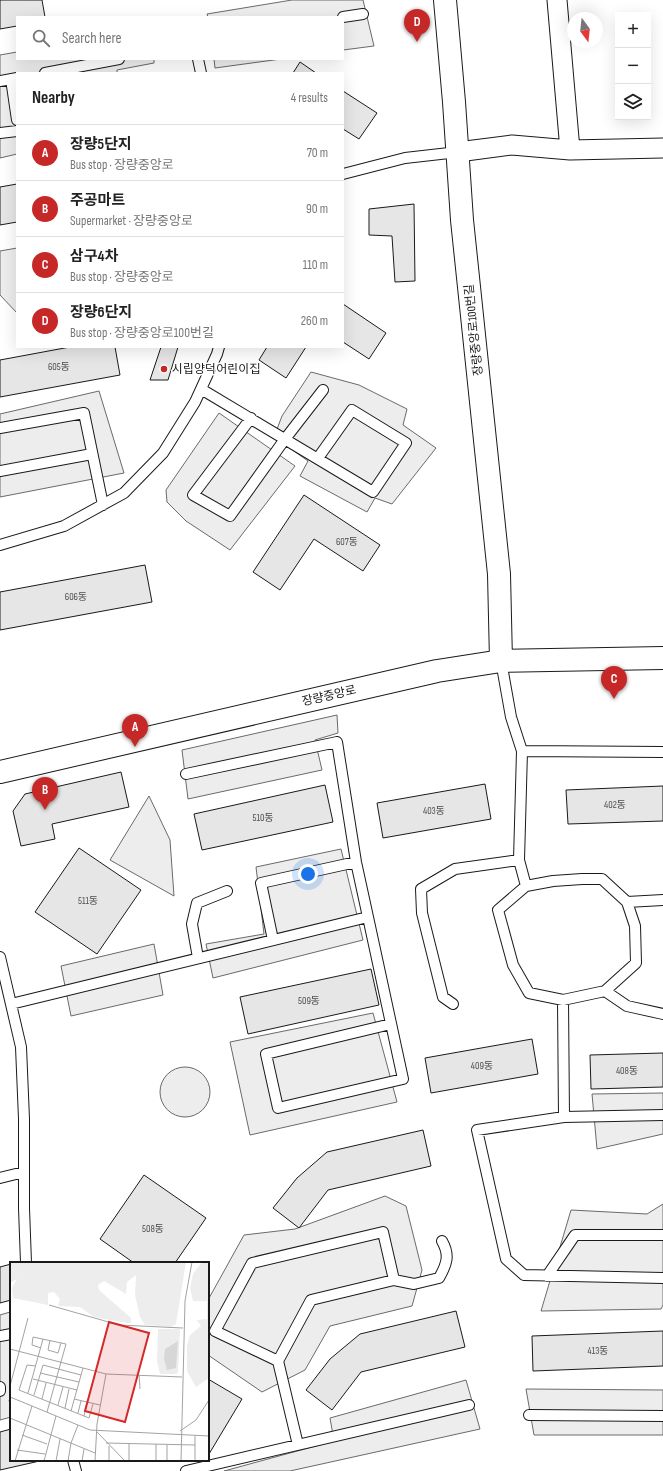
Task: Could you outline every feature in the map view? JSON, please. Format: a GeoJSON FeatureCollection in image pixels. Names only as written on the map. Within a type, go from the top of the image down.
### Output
{"type":"FeatureCollection","features":[{"type":"Feature","properties":{"kind":"street","name":"장량중앙로100번길"},"geometry":{"type":"LineString","coordinates":[[445,0],[458,152],[462,220],[499,574],[501,661]]}},
{"type":"Feature","properties":{"kind":"street"},"geometry":{"type":"LineString","coordinates":[[557,0],[570,150]]}},
{"type":"Feature","properties":{"kind":"street"},"geometry":{"type":"LineString","coordinates":[[458,152],[512,145],[570,150],[663,148]]}},
{"type":"Feature","properties":{"kind":"street","name":"장량중앙로"},"geometry":{"type":"LineString","coordinates":[[0,772],[437,671],[501,661],[663,658]]}},
{"type":"Feature","properties":{"kind":"lane"},"geometry":{"type":"LineString","coordinates":[[344,17],[362,14]]}},
{"type":"Feature","properties":{"kind":"lane"},"geometry":{"type":"LineString","coordinates":[[50,72],[114,60]]}},
{"type":"Feature","properties":{"kind":"lane"},"geometry":{"type":"LineString","coordinates":[[198,60],[201,72]]}},
{"type":"Feature","properties":{"kind":"lane"},"geometry":{"type":"LineString","coordinates":[[0,82],[14,79],[16,106]]}},
{"type":"Feature","properties":{"kind":"lane"},"geometry":{"type":"LineString","coordinates":[[0,133],[16,130]]}},
{"type":"Feature","properties":{"kind":"lane"},"geometry":{"type":"LineString","coordinates":[[344,174],[405,158],[458,152]]}},
{"type":"Feature","properties":{"kind":"lane"},"geometry":{"type":"LineString","coordinates":[[0,545],[64,526],[124,493],[163,453],[195,402],[219,348]]}},
{"type":"Feature","properties":{"kind":"lane"},"geometry":{"type":"LineString","coordinates":[[201,389],[373,492],[406,443],[352,410],[318,458]]}},
{"type":"Feature","properties":{"kind":"lane"},"geometry":{"type":"LineString","coordinates":[[251,418],[193,495],[230,516],[285,439],[323,390]]}},
{"type":"Feature","properties":{"kind":"lane"},"geometry":{"type":"LineString","coordinates":[[0,428],[84,413],[103,505]]}},
{"type":"Feature","properties":{"kind":"lane"},"geometry":{"type":"LineString","coordinates":[[0,471],[92,454]]}},
{"type":"Feature","properties":{"kind":"lane"},"geometry":{"type":"LineString","coordinates":[[501,661],[511,717],[522,751],[519,860],[526,886]]}},
{"type":"Feature","properties":{"kind":"lane"},"geometry":{"type":"LineString","coordinates":[[186,774],[337,742],[356,862],[403,1079],[278,1108],[266,1054],[391,1024]]}},
{"type":"Feature","properties":{"kind":"lane"},"geometry":{"type":"LineString","coordinates":[[522,751],[663,752]]}},
{"type":"Feature","properties":{"kind":"lane"},"geometry":{"type":"LineString","coordinates":[[453,1004],[443,997],[422,913],[422,889],[455,870],[519,860]]}},
{"type":"Feature","properties":{"kind":"lane"},"geometry":{"type":"LineString","coordinates":[[273,940],[261,884],[356,862]]}},
{"type":"Feature","properties":{"kind":"lane"},"geometry":{"type":"LineString","coordinates":[[582,878],[602,879],[628,902],[635,926],[636,963],[605,991],[563,1000],[529,993],[513,965],[498,910],[526,886],[582,878]]}},
{"type":"Feature","properties":{"kind":"lane"},"geometry":{"type":"LineString","coordinates":[[198,958],[192,924],[197,903],[227,891]]}},
{"type":"Feature","properties":{"kind":"lane"},"geometry":{"type":"LineString","coordinates":[[628,902],[663,900]]}},
{"type":"Feature","properties":{"kind":"lane"},"geometry":{"type":"LineString","coordinates":[[11,1004],[368,917]]}},
{"type":"Feature","properties":{"kind":"lane"},"geometry":{"type":"LineString","coordinates":[[0,958],[21,1047],[24,1119],[26,1262]]}},
{"type":"Feature","properties":{"kind":"lane"},"geometry":{"type":"LineString","coordinates":[[605,991],[627,1006],[663,1014]]}},
{"type":"Feature","properties":{"kind":"lane"},"geometry":{"type":"LineString","coordinates":[[563,1000],[564,1117]]}},
{"type":"Feature","properties":{"kind":"lane"},"geometry":{"type":"LineString","coordinates":[[663,1115],[564,1117],[477,1130],[506,1259],[524,1275],[663,1278]]}},
{"type":"Feature","properties":{"kind":"lane"},"geometry":{"type":"LineString","coordinates":[[0,1178],[24,1172]]}},
{"type":"Feature","properties":{"kind":"lane"},"geometry":{"type":"LineString","coordinates":[[278,1361],[211,1329],[252,1263],[383,1232],[394,1280]]}},
{"type":"Feature","properties":{"kind":"lane"},"geometry":{"type":"LineString","coordinates":[[547,1276],[575,1234],[663,1235]]}},
{"type":"Feature","properties":{"kind":"lane"},"geometry":{"type":"LineString","coordinates":[[298,1445],[278,1361],[311,1300],[394,1280],[414,1284],[439,1278],[446,1265],[446,1247],[442,1240]]}},
{"type":"Feature","properties":{"kind":"lane"},"geometry":{"type":"LineString","coordinates":[[0,1336],[10,1334]]}},
{"type":"Feature","properties":{"kind":"lane"},"geometry":{"type":"LineString","coordinates":[[186,1471],[469,1405]]}},
{"type":"Feature","properties":{"kind":"lane"},"geometry":{"type":"LineString","coordinates":[[529,1415],[663,1416]]}},
{"type":"Feature","properties":{"kind":"lane"},"geometry":{"type":"LineString","coordinates":[[73,1461],[76,1471]]}},
{"type":"Feature","properties":{"kind":"shaded area"},"geometry":{"type":"Polygon","coordinates":[[[292,0],[363,0],[374,46],[344,50],[344,16],[208,16],[207,14],[292,0]]]}},
{"type":"Feature","properties":{"kind":"shaded area"},"geometry":{"type":"Polygon","coordinates":[[[16,52],[16,60],[154,60],[154,63],[117,70],[117,72],[16,72],[16,154],[0,158],[0,55],[16,52]]]}},
{"type":"Feature","properties":{"kind":"shaded area"},"geometry":{"type":"Polygon","coordinates":[[[214,60],[274,60],[215,68],[214,60]]]}},
{"type":"Feature","properties":{"kind":"shaded area"},"geometry":{"type":"Polygon","coordinates":[[[16,248],[16,312],[0,295],[0,251],[16,248]]]}},
{"type":"Feature","properties":{"kind":"shaded area"},"geometry":{"type":"Polygon","coordinates":[[[311,372],[359,385],[407,409],[403,425],[436,448],[392,504],[375,498],[367,512],[300,476],[308,461],[274,437],[282,416],[311,372]]]}},
{"type":"Feature","properties":{"kind":"shaded area"},"geometry":{"type":"Polygon","coordinates":[[[99,391],[124,473],[0,497],[0,414],[99,391]]]}},
{"type":"Feature","properties":{"kind":"shaded area"},"geometry":{"type":"Polygon","coordinates":[[[219,413],[295,466],[230,550],[186,521],[167,502],[166,490],[219,413]]]}},
{"type":"Feature","properties":{"kind":"shaded area"},"geometry":{"type":"Polygon","coordinates":[[[337,715],[338,733],[315,740],[322,770],[188,799],[182,750],[337,715]]]}},
{"type":"Feature","properties":{"kind":"shaded area"},"geometry":{"type":"Polygon","coordinates":[[[149,796],[170,840],[174,896],[110,860],[149,796]]]}},
{"type":"Feature","properties":{"kind":"shaded area"},"geometry":{"type":"Polygon","coordinates":[[[341,849],[363,940],[213,978],[206,944],[264,934],[256,867],[341,849]]]}},
{"type":"Feature","properties":{"kind":"shaded area"},"geometry":{"type":"Polygon","coordinates":[[[154,944],[163,995],[71,1016],[61,966],[154,944]]]}},
{"type":"Feature","properties":{"kind":"shaded area"},"geometry":{"type":"Polygon","coordinates":[[[373,1013],[397,1102],[250,1135],[230,1042],[373,1013]]]}},
{"type":"Feature","properties":{"kind":"shaded area"},"geometry":{"type":"Polygon","coordinates":[[[180,1067],[190,1067],[203,1074],[210,1087],[210,1097],[203,1110],[190,1117],[180,1117],[171,1113],[164,1106],[160,1097],[160,1087],[164,1078],[171,1071],[180,1067]]]}},
{"type":"Feature","properties":{"kind":"shaded area"},"geometry":{"type":"Polygon","coordinates":[[[663,1093],[663,1134],[597,1149],[592,1094],[663,1093]]]}},
{"type":"Feature","properties":{"kind":"shaded area"},"geometry":{"type":"Polygon","coordinates":[[[385,1196],[406,1206],[422,1270],[412,1306],[330,1326],[305,1370],[262,1392],[209,1356],[209,1298],[244,1235],[295,1229],[385,1196]]]}},
{"type":"Feature","properties":{"kind":"shaded area"},"geometry":{"type":"Polygon","coordinates":[[[663,1204],[663,1305],[661,1309],[541,1311],[571,1210],[647,1214],[663,1204]]]}},
{"type":"Feature","properties":{"kind":"shaded area"},"geometry":{"type":"Polygon","coordinates":[[[10,1312],[10,1417],[0,1420],[0,1315],[10,1312]]]}},
{"type":"Feature","properties":{"kind":"shaded area"},"geometry":{"type":"Polygon","coordinates":[[[466,1380],[480,1429],[290,1471],[224,1471],[334,1441],[330,1418],[466,1380]]]}},
{"type":"Feature","properties":{"kind":"shaded area"},"geometry":{"type":"Polygon","coordinates":[[[526,1389],[663,1390],[663,1435],[534,1435],[526,1389]]]}},
{"type":"Feature","properties":{"kind":"building"},"geometry":{"type":"Polygon","coordinates":[[[0,0],[42,0],[45,16],[16,16],[16,26],[0,29],[0,0]]]}},
{"type":"Feature","properties":{"kind":"building"},"geometry":{"type":"Polygon","coordinates":[[[300,62],[315,72],[294,72],[300,62]]]}},
{"type":"Feature","properties":{"kind":"building"},"geometry":{"type":"Polygon","coordinates":[[[344,92],[377,113],[359,139],[344,130],[344,92]]]}},
{"type":"Feature","properties":{"kind":"building"},"geometry":{"type":"Polygon","coordinates":[[[16,184],[16,222],[0,225],[0,187],[16,184]]]}},
{"type":"Feature","properties":{"kind":"building"},"geometry":{"type":"Polygon","coordinates":[[[414,204],[415,281],[395,282],[392,236],[369,235],[369,209],[414,204]]]}},
{"type":"Feature","properties":{"kind":"building"},"geometry":{"type":"Polygon","coordinates":[[[344,305],[386,333],[369,359],[344,343],[344,305]]]}},
{"type":"Feature","properties":{"kind":"building"},"geometry":{"type":"Polygon","coordinates":[[[65,348],[115,348],[120,375],[0,397],[0,360],[65,348]]]}},
{"type":"Feature","properties":{"kind":"building","name":"시립양덕어린이집"},"geometry":{"type":"Polygon","coordinates":[[[161,348],[178,348],[168,380],[150,380],[161,348]]]}},
{"type":"Feature","properties":{"kind":"building"},"geometry":{"type":"Polygon","coordinates":[[[266,348],[305,348],[286,378],[259,360],[266,348]]]}},
{"type":"Feature","properties":{"kind":"building"},"geometry":{"type":"Polygon","coordinates":[[[304,495],[380,545],[363,571],[314,539],[280,590],[253,572],[304,495]]]}},
{"type":"Feature","properties":{"kind":"building"},"geometry":{"type":"Polygon","coordinates":[[[145,565],[152,602],[0,630],[0,592],[145,565]]]}},
{"type":"Feature","properties":{"kind":"building"},"geometry":{"type":"Polygon","coordinates":[[[121,772],[129,807],[52,824],[55,839],[21,846],[13,811],[25,794],[121,772]]]}},
{"type":"Feature","properties":{"kind":"building"},"geometry":{"type":"Polygon","coordinates":[[[485,784],[491,819],[383,838],[377,803],[485,784]]]}},
{"type":"Feature","properties":{"kind":"building"},"geometry":{"type":"Polygon","coordinates":[[[325,785],[333,822],[202,850],[194,814],[325,785]]]}},
{"type":"Feature","properties":{"kind":"building"},"geometry":{"type":"Polygon","coordinates":[[[663,786],[663,821],[568,824],[566,790],[663,786]]]}},
{"type":"Feature","properties":{"kind":"building"},"geometry":{"type":"Polygon","coordinates":[[[79,848],[141,890],[97,954],[35,912],[79,848]]]}},
{"type":"Feature","properties":{"kind":"building"},"geometry":{"type":"Polygon","coordinates":[[[371,969],[379,1005],[248,1034],[240,997],[371,969]]]}},
{"type":"Feature","properties":{"kind":"building"},"geometry":{"type":"Polygon","coordinates":[[[532,1039],[538,1074],[431,1093],[425,1058],[532,1039]]]}},
{"type":"Feature","properties":{"kind":"building"},"geometry":{"type":"Polygon","coordinates":[[[663,1053],[663,1087],[591,1089],[590,1055],[663,1053]]]}},
{"type":"Feature","properties":{"kind":"building"},"geometry":{"type":"Polygon","coordinates":[[[423,1130],[431,1166],[328,1190],[299,1228],[273,1208],[297,1178],[327,1152],[423,1130]]]}},
{"type":"Feature","properties":{"kind":"building"},"geometry":{"type":"Polygon","coordinates":[[[144,1175],[206,1218],[176,1262],[133,1262],[100,1239],[144,1175]]]}},
{"type":"Feature","properties":{"kind":"building"},"geometry":{"type":"Polygon","coordinates":[[[10,1264],[10,1300],[0,1303],[0,1267],[10,1264]]]}},
{"type":"Feature","properties":{"kind":"building"},"geometry":{"type":"Polygon","coordinates":[[[456,1311],[465,1347],[361,1372],[332,1410],[306,1390],[330,1359],[360,1334],[456,1311]]]}},
{"type":"Feature","properties":{"kind":"building"},"geometry":{"type":"Polygon","coordinates":[[[663,1331],[663,1366],[533,1371],[532,1336],[663,1331]]]}},
{"type":"Feature","properties":{"kind":"building"},"geometry":{"type":"Polygon","coordinates":[[[209,1380],[242,1399],[209,1454],[209,1380]]]}},
{"type":"Feature","properties":{"kind":"building"},"geometry":{"type":"Polygon","coordinates":[[[10,1429],[10,1461],[40,1461],[0,1470],[0,1432],[10,1429]]]}},
{"type":"Feature","properties":{"kind":"place","name":"장량6단지"},"geometry":{"type":"Point","coordinates":[417,42]}},
{"type":"Feature","properties":{"kind":"place","name":"시립양덕어린이집"},"geometry":{"type":"Point","coordinates":[164,369]}},
{"type":"Feature","properties":{"kind":"place","name":"삼구4차"},"geometry":{"type":"Point","coordinates":[614,699]}},
{"type":"Feature","properties":{"kind":"place","name":"장량5단지"},"geometry":{"type":"Point","coordinates":[135,747]}},
{"type":"Feature","properties":{"kind":"place","name":"주공마트"},"geometry":{"type":"Point","coordinates":[45,810]}}]}
